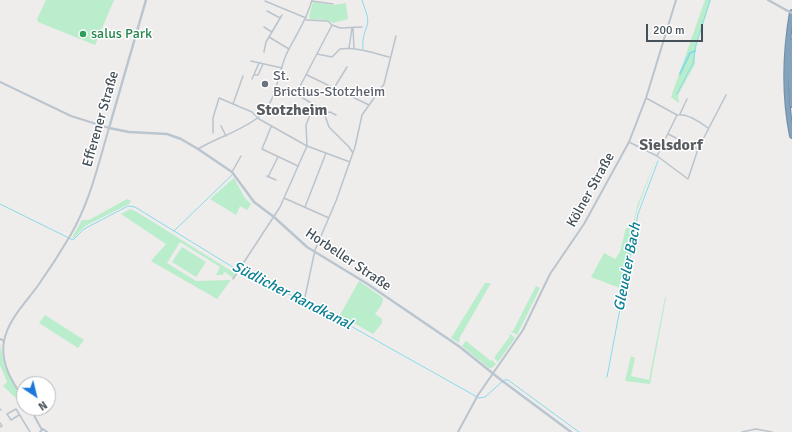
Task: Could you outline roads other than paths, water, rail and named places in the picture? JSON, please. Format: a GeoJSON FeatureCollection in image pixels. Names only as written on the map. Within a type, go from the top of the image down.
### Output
{"type":"FeatureCollection","features":[{"type":"Feature","properties":{"kind":"highway"},"geometry":{"type":"LineString","coordinates":[[792,13],[788,45],[787,85],[792,136]]}},
{"type":"Feature","properties":{"kind":"highway"},"geometry":{"type":"LineString","coordinates":[[792,41],[790,68],[792,105]]}},
{"type":"Feature","properties":{"kind":"main road","name":"Efferener Straße"},"geometry":{"type":"LineString","coordinates":[[109,128],[146,0]]}},
{"type":"Feature","properties":{"kind":"main road"},"geometry":{"type":"LineString","coordinates":[[768,0],[792,13]]}},
{"type":"Feature","properties":{"kind":"main road","name":"Horbeller Straße"},"geometry":{"type":"LineString","coordinates":[[109,128],[129,132],[172,135],[198,149],[232,172],[251,200],[274,217],[314,252],[366,283],[460,347],[492,374],[571,432]]}},
{"type":"Feature","properties":{"kind":"street"},"geometry":{"type":"LineString","coordinates":[[198,149],[226,136],[258,118],[267,106],[289,49],[306,19],[312,0],[333,4]]}},
{"type":"Feature","properties":{"kind":"street","name":"Kölner Straße"},"geometry":{"type":"LineString","coordinates":[[458,432],[476,398],[523,330],[550,274],[584,224],[629,142],[646,98],[676,0]]}},
{"type":"Feature","properties":{"kind":"street"},"geometry":{"type":"LineString","coordinates":[[265,1],[306,19],[328,21],[332,25],[340,28],[362,28]]}},
{"type":"Feature","properties":{"kind":"street"},"geometry":{"type":"LineString","coordinates":[[267,11],[280,18]]}},
{"type":"Feature","properties":{"kind":"street"},"geometry":{"type":"LineString","coordinates":[[264,52],[269,38],[282,15]]}},
{"type":"Feature","properties":{"kind":"street"},"geometry":{"type":"LineString","coordinates":[[296,94],[332,25]]}},
{"type":"Feature","properties":{"kind":"street"},"geometry":{"type":"LineString","coordinates":[[264,27],[272,32]]}},
{"type":"Feature","properties":{"kind":"street"},"geometry":{"type":"LineString","coordinates":[[349,49],[353,28]]}},
{"type":"Feature","properties":{"kind":"street"},"geometry":{"type":"LineString","coordinates":[[353,28],[354,50]]}},
{"type":"Feature","properties":{"kind":"street"},"geometry":{"type":"LineString","coordinates":[[305,297],[314,252],[329,218],[356,147],[361,118],[382,89],[396,36]]}},
{"type":"Feature","properties":{"kind":"street"},"geometry":{"type":"LineString","coordinates":[[269,38],[289,49]]}},
{"type":"Feature","properties":{"kind":"street"},"geometry":{"type":"LineString","coordinates":[[317,54],[332,57],[340,49],[349,49],[364,50],[390,58]]}},
{"type":"Feature","properties":{"kind":"street"},"geometry":{"type":"LineString","coordinates":[[251,61],[282,68]]}},
{"type":"Feature","properties":{"kind":"street"},"geometry":{"type":"LineString","coordinates":[[252,79],[259,63]]}},
{"type":"Feature","properties":{"kind":"street"},"geometry":{"type":"LineString","coordinates":[[254,74],[258,75],[263,64]]}},
{"type":"Feature","properties":{"kind":"street"},"geometry":{"type":"LineString","coordinates":[[334,88],[347,67]]}},
{"type":"Feature","properties":{"kind":"street"},"geometry":{"type":"LineString","coordinates":[[307,75],[369,105]]}},
{"type":"Feature","properties":{"kind":"street"},"geometry":{"type":"LineString","coordinates":[[232,104],[243,76]]}},
{"type":"Feature","properties":{"kind":"street","name":"Horbeller Straße"},"geometry":{"type":"LineString","coordinates":[[0,82],[71,116],[109,128]]}},
{"type":"Feature","properties":{"kind":"street"},"geometry":{"type":"LineString","coordinates":[[273,92],[296,94],[325,113],[329,127],[350,147],[353,154]]}},
{"type":"Feature","properties":{"kind":"street"},"geometry":{"type":"LineString","coordinates":[[629,142],[657,156],[688,179],[698,149],[726,95]]}},
{"type":"Feature","properties":{"kind":"street"},"geometry":{"type":"LineString","coordinates":[[213,133],[213,118],[219,98],[252,112],[258,118],[306,146],[350,162]]}},
{"type":"Feature","properties":{"kind":"street"},"geometry":{"type":"LineString","coordinates":[[646,98],[677,115]]}},
{"type":"Feature","properties":{"kind":"street"},"geometry":{"type":"LineString","coordinates":[[680,114],[687,99]]}},
{"type":"Feature","properties":{"kind":"street"},"geometry":{"type":"LineString","coordinates":[[233,280],[274,217],[284,198],[306,146],[306,125],[314,105]]}},
{"type":"Feature","properties":{"kind":"street"},"geometry":{"type":"LineString","coordinates":[[325,113],[330,112],[336,115]]}},
{"type":"Feature","properties":{"kind":"street"},"geometry":{"type":"LineString","coordinates":[[657,156],[677,115],[680,114],[696,120],[708,128]]}},
{"type":"Feature","properties":{"kind":"street"},"geometry":{"type":"LineString","coordinates":[[222,126],[226,136]]}},
{"type":"Feature","properties":{"kind":"street"},"geometry":{"type":"LineString","coordinates":[[271,126],[261,147],[263,150],[298,166]]}},
{"type":"Feature","properties":{"kind":"street","name":"Efferener Straße"},"geometry":{"type":"LineString","coordinates":[[4,341],[11,322],[70,237],[87,202],[109,128]]}},
{"type":"Feature","properties":{"kind":"street"},"geometry":{"type":"LineString","coordinates":[[668,134],[698,149]]}},
{"type":"Feature","properties":{"kind":"street"},"geometry":{"type":"LineString","coordinates":[[350,147],[356,147]]}},
{"type":"Feature","properties":{"kind":"street"},"geometry":{"type":"LineString","coordinates":[[305,207],[326,153]]}},
{"type":"Feature","properties":{"kind":"street"},"geometry":{"type":"LineString","coordinates":[[232,172],[241,156]]}},
{"type":"Feature","properties":{"kind":"street"},"geometry":{"type":"LineString","coordinates":[[276,180],[268,177],[278,157]]}},
{"type":"Feature","properties":{"kind":"street"},"geometry":{"type":"LineString","coordinates":[[284,198],[329,218]]}},
{"type":"Feature","properties":{"kind":"street"},"geometry":{"type":"LineString","coordinates":[[0,339],[4,341],[4,355],[7,370],[16,385]]}},
{"type":"Feature","properties":{"kind":"street"},"geometry":{"type":"LineString","coordinates":[[16,409],[19,415],[11,420],[7,414],[16,409]]}},
{"type":"Feature","properties":{"kind":"street"},"geometry":{"type":"LineString","coordinates":[[20,416],[30,432]]}},
{"type":"Feature","properties":{"kind":"street"},"geometry":{"type":"LineString","coordinates":[[34,416],[41,431],[47,432]]}},
{"type":"Feature","properties":{"kind":"street"},"geometry":{"type":"LineString","coordinates":[[0,423],[2,426],[0,427]]}},
{"type":"Feature","properties":{"kind":"street"},"geometry":{"type":"LineString","coordinates":[[742,432],[756,429],[772,432]]}},
{"type":"Feature","properties":{"kind":"waterway"},"geometry":{"type":"LineString","coordinates":[[362,0],[368,20],[364,34],[363,49]]}},
{"type":"Feature","properties":{"kind":"waterway","name":"Gleueler Bach"},"geometry":{"type":"LineString","coordinates":[[677,94],[693,63],[696,45],[710,0]]}},
{"type":"Feature","properties":{"kind":"waterway"},"geometry":{"type":"LineString","coordinates":[[680,74],[690,53],[695,51]]}},
{"type":"Feature","properties":{"kind":"waterway","name":"Gleueler Bach"},"geometry":{"type":"LineString","coordinates":[[607,377],[638,214],[658,161]]}},
{"type":"Feature","properties":{"kind":"waterway"},"geometry":{"type":"LineString","coordinates":[[174,231],[232,175]]}},
{"type":"Feature","properties":{"kind":"waterway","name":"Südlicher Randkanal"},"geometry":{"type":"LineString","coordinates":[[0,204],[73,240],[84,229],[128,206],[135,207],[244,274],[315,306],[479,398],[485,397],[504,380],[508,380],[579,432]]}},
{"type":"Feature","properties":{"kind":"place","name":"salus Park"},"geometry":{"type":"Point","coordinates":[83,34]}},
{"type":"Feature","properties":{"kind":"place","name":"St. Brictius-Stotzheim"},"geometry":{"type":"Point","coordinates":[265,84]}},
{"type":"Feature","properties":{"kind":"district","name":"Stotzheim"},"geometry":{"type":"Point","coordinates":[292,111]}},
{"type":"Feature","properties":{"kind":"district","name":"Sielsdorf"},"geometry":{"type":"Point","coordinates":[671,146]}}]}
